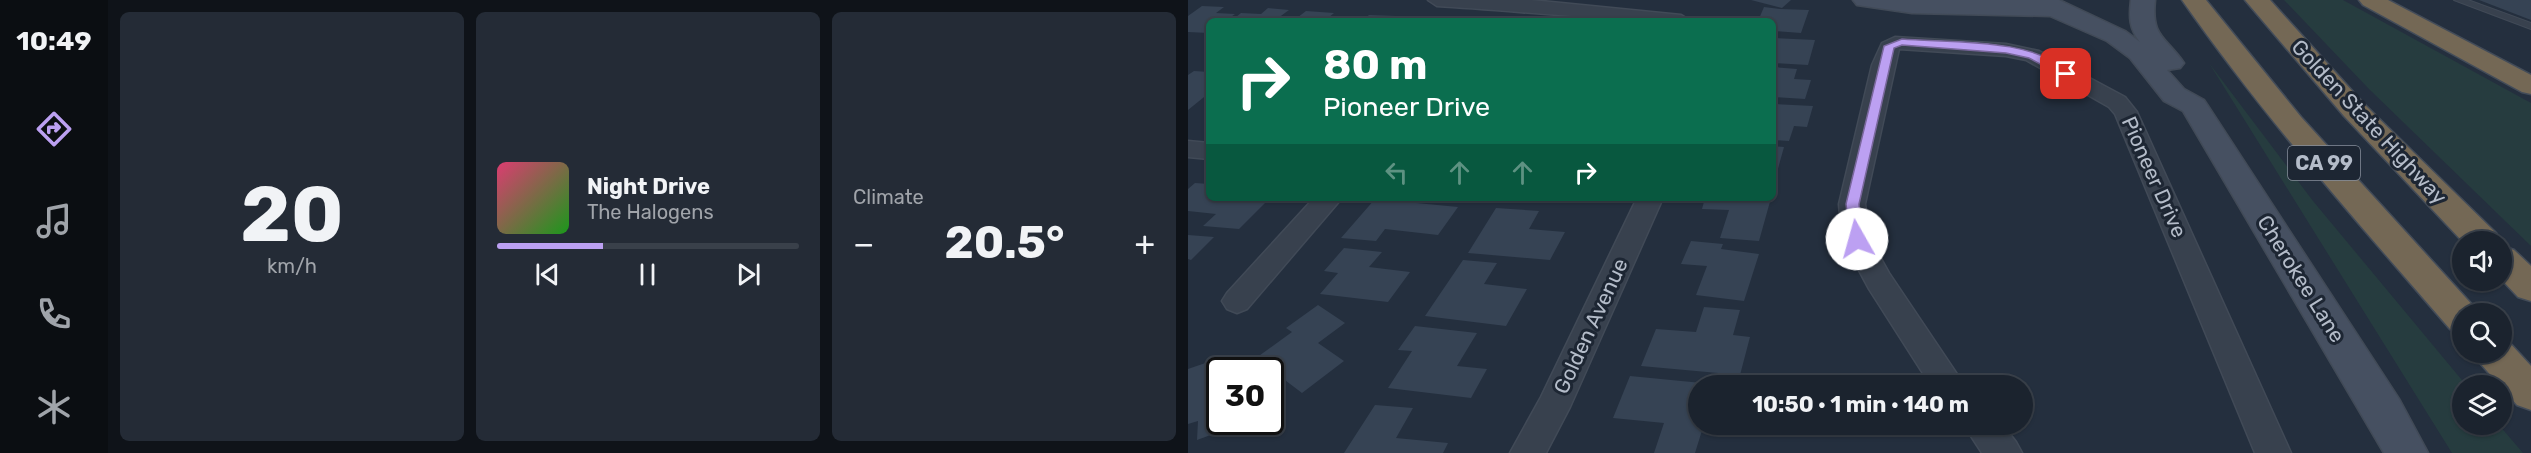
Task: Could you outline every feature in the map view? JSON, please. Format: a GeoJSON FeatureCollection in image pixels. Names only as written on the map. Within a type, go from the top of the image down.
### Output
{"type":"FeatureCollection","features":[{"type":"Feature","properties":{"kind":"highway","name":"CA 99"},"geometry":{"type":"LineString","coordinates":[[2194,0],[2281,112],[2348,192],[2452,307]]}},
{"type":"Feature","properties":{"kind":"highway","name":"Golden State Highway"},"geometry":{"type":"LineString","coordinates":[[2257,0],[2354,110],[2473,231]]}},
{"type":"Feature","properties":{"kind":"highway"},"geometry":{"type":"LineString","coordinates":[[2371,0],[2531,86]]}},
{"type":"Feature","properties":{"kind":"highway"},"geometry":{"type":"LineString","coordinates":[[2427,29],[2531,68]]}},
{"type":"Feature","properties":{"kind":"highway"},"geometry":{"type":"LineString","coordinates":[[2488,61],[2531,80]]}},
{"type":"Feature","properties":{"kind":"highway"},"geometry":{"type":"LineString","coordinates":[[2512,269],[2531,287]]}},
{"type":"Feature","properties":{"kind":"highway"},"geometry":{"type":"LineString","coordinates":[[2504,363],[2531,393]]}},
{"type":"Feature","properties":{"kind":"main road","name":"Cherokee Lane"},"geometry":{"type":"LineString","coordinates":[[1865,0],[1923,7],[2050,5],[2116,36],[2139,53],[2174,95],[2193,106],[2384,412],[2407,453]]}},
{"type":"Feature","properties":{"kind":"main road","name":"Cherokee Lane"},"geometry":{"type":"LineString","coordinates":[[2143,0],[2141,18],[2144,31],[2196,94],[2193,106]]}},
{"type":"Feature","properties":{"kind":"street"},"geometry":{"type":"LineString","coordinates":[[1437,0],[1556,4],[1659,18]]}},
{"type":"Feature","properties":{"kind":"street","name":"Pioneer Drive"},"geometry":{"type":"LineString","coordinates":[[1943,375],[1879,281],[1857,239],[1852,204],[1883,65],[1889,46],[1895,43],[2006,50],[2032,55],[2117,102],[2126,112],[2273,453]]}},
{"type":"Feature","properties":{"kind":"street"},"geometry":{"type":"LineString","coordinates":[[1188,149],[1206,151]]}},
{"type":"Feature","properties":{"kind":"street"},"geometry":{"type":"LineString","coordinates":[[1237,301],[1326,201]]}},
{"type":"Feature","properties":{"kind":"street","name":"Golden Avenue"},"geometry":{"type":"LineString","coordinates":[[1528,453],[1553,407],[1649,201]]}},
{"type":"Feature","properties":{"kind":"street"},"geometry":{"type":"LineString","coordinates":[[1989,435],[2004,453]]}},
{"type":"Feature","properties":{"kind":"lane"},"geometry":{"type":"LineString","coordinates":[[2459,0],[2531,26]]}},
{"type":"Feature","properties":{"kind":"green space"},"geometry":{"type":"Polygon","coordinates":[[[2284,0],[2343,0],[2531,103],[2531,246],[2369,89],[2284,0]]]}},
{"type":"Feature","properties":{"kind":"green space"},"geometry":{"type":"Polygon","coordinates":[[[2209,63],[2313,201],[2458,375],[2452,375],[2452,435],[2508,435],[2523,453],[2452,453],[2209,63]]]}},
{"type":"Feature","properties":{"kind":"building"},"geometry":{"type":"Polygon","coordinates":[[[1751,0],[1791,0],[1782,8],[1751,0]]]}},
{"type":"Feature","properties":{"kind":"building"},"geometry":{"type":"Polygon","coordinates":[[[2479,0],[2531,0],[2531,20],[2479,0]]]}},
{"type":"Feature","properties":{"kind":"building"},"geometry":{"type":"Polygon","coordinates":[[[1202,6],[1224,7],[1216,13],[1235,14],[1229,18],[1206,18],[1206,33],[1188,32],[1188,16],[1202,6]]]}},
{"type":"Feature","properties":{"kind":"building"},"geometry":{"type":"Polygon","coordinates":[[[1764,7],[1809,10],[1801,33],[1776,31],[1776,18],[1759,18],[1764,7]]]}},
{"type":"Feature","properties":{"kind":"building"},"geometry":{"type":"Polygon","coordinates":[[[1268,8],[1289,10],[1278,18],[1235,18],[1241,13],[1261,14],[1268,8]]]}},
{"type":"Feature","properties":{"kind":"building"},"geometry":{"type":"Polygon","coordinates":[[[1306,11],[1334,13],[1328,18],[1297,18],[1306,11]]]}},
{"type":"Feature","properties":{"kind":"building"},"geometry":{"type":"Polygon","coordinates":[[[1369,15],[1397,16],[1395,18],[1366,18],[1369,15]]]}},
{"type":"Feature","properties":{"kind":"building"},"geometry":{"type":"Polygon","coordinates":[[[1776,38],[1815,40],[1808,65],[1776,63],[1776,38]]]}},
{"type":"Feature","properties":{"kind":"building"},"geometry":{"type":"Polygon","coordinates":[[[1776,67],[1797,69],[1794,79],[1811,80],[1805,99],[1776,97],[1776,67]]]}},
{"type":"Feature","properties":{"kind":"building"},"geometry":{"type":"Polygon","coordinates":[[[1194,71],[1206,72],[1206,95],[1188,110],[1188,75],[1194,71]]]}},
{"type":"Feature","properties":{"kind":"building"},"geometry":{"type":"Polygon","coordinates":[[[1776,104],[1813,106],[1807,127],[1794,126],[1789,141],[1776,140],[1776,104]]]}},
{"type":"Feature","properties":{"kind":"building"},"geometry":{"type":"Polygon","coordinates":[[[1776,146],[1784,147],[1776,176],[1776,146]]]}},
{"type":"Feature","properties":{"kind":"building"},"geometry":{"type":"Polygon","coordinates":[[[1195,183],[1206,184],[1206,201],[1267,201],[1239,229],[1203,226],[1216,214],[1188,211],[1188,189],[1195,183]]]}},
{"type":"Feature","properties":{"kind":"building"},"geometry":{"type":"Polygon","coordinates":[[[1373,201],[1458,207],[1438,235],[1385,229],[1376,241],[1341,238],[1373,201]]]}},
{"type":"Feature","properties":{"kind":"building"},"geometry":{"type":"Polygon","coordinates":[[[1704,201],[1770,201],[1759,241],[1720,238],[1729,210],[1702,209],[1704,201]]]}},
{"type":"Feature","properties":{"kind":"building"},"geometry":{"type":"Polygon","coordinates":[[[1496,208],[1539,211],[1529,229],[1565,232],[1550,260],[1468,253],[1496,208]]]}},
{"type":"Feature","properties":{"kind":"building"},"geometry":{"type":"Polygon","coordinates":[[[1188,235],[1214,237],[1191,260],[1188,259],[1188,235]]]}},
{"type":"Feature","properties":{"kind":"building"},"geometry":{"type":"Polygon","coordinates":[[[1691,241],[1723,244],[1721,249],[1759,254],[1744,301],[1696,295],[1707,266],[1681,264],[1691,241]]]}},
{"type":"Feature","properties":{"kind":"building"},"geometry":{"type":"Polygon","coordinates":[[[1344,248],[1382,252],[1369,267],[1410,272],[1388,302],[1320,294],[1338,273],[1324,271],[1344,248]]]}},
{"type":"Feature","properties":{"kind":"building"},"geometry":{"type":"Polygon","coordinates":[[[1463,260],[1497,263],[1484,284],[1527,289],[1506,326],[1425,316],[1463,260]]]}},
{"type":"Feature","properties":{"kind":"building"},"geometry":{"type":"Polygon","coordinates":[[[1318,305],[1345,323],[1318,343],[1344,361],[1302,393],[1284,379],[1284,357],[1257,357],[1292,332],[1286,328],[1318,305]]]}},
{"type":"Feature","properties":{"kind":"building"},"geometry":{"type":"Polygon","coordinates":[[[1704,307],[1740,310],[1733,335],[1750,337],[1740,375],[1641,366],[1656,329],[1696,332],[1704,307]]]}},
{"type":"Feature","properties":{"kind":"building"},"geometry":{"type":"Polygon","coordinates":[[[1415,326],[1477,333],[1457,366],[1487,369],[1471,398],[1388,388],[1412,351],[1398,350],[1415,326]]]}},
{"type":"Feature","properties":{"kind":"building"},"geometry":{"type":"Polygon","coordinates":[[[1206,363],[1206,435],[1211,435],[1197,440],[1198,421],[1188,424],[1188,369],[1206,363]]]}},
{"type":"Feature","properties":{"kind":"building"},"geometry":{"type":"Polygon","coordinates":[[[1630,376],[1688,382],[1688,435],[1701,435],[1695,453],[1654,453],[1664,423],[1613,418],[1630,376]]]}},
{"type":"Feature","properties":{"kind":"building"},"geometry":{"type":"Polygon","coordinates":[[[1375,405],[1413,408],[1396,438],[1448,443],[1443,453],[1344,453],[1375,405]]]}},
{"type":"Feature","properties":{"kind":"route"},"geometry":{"type":"LineString","coordinates":[[1857,239],[1852,204],[1889,46],[1902,42],[2006,50],[2032,55],[2066,74]]}}]}
